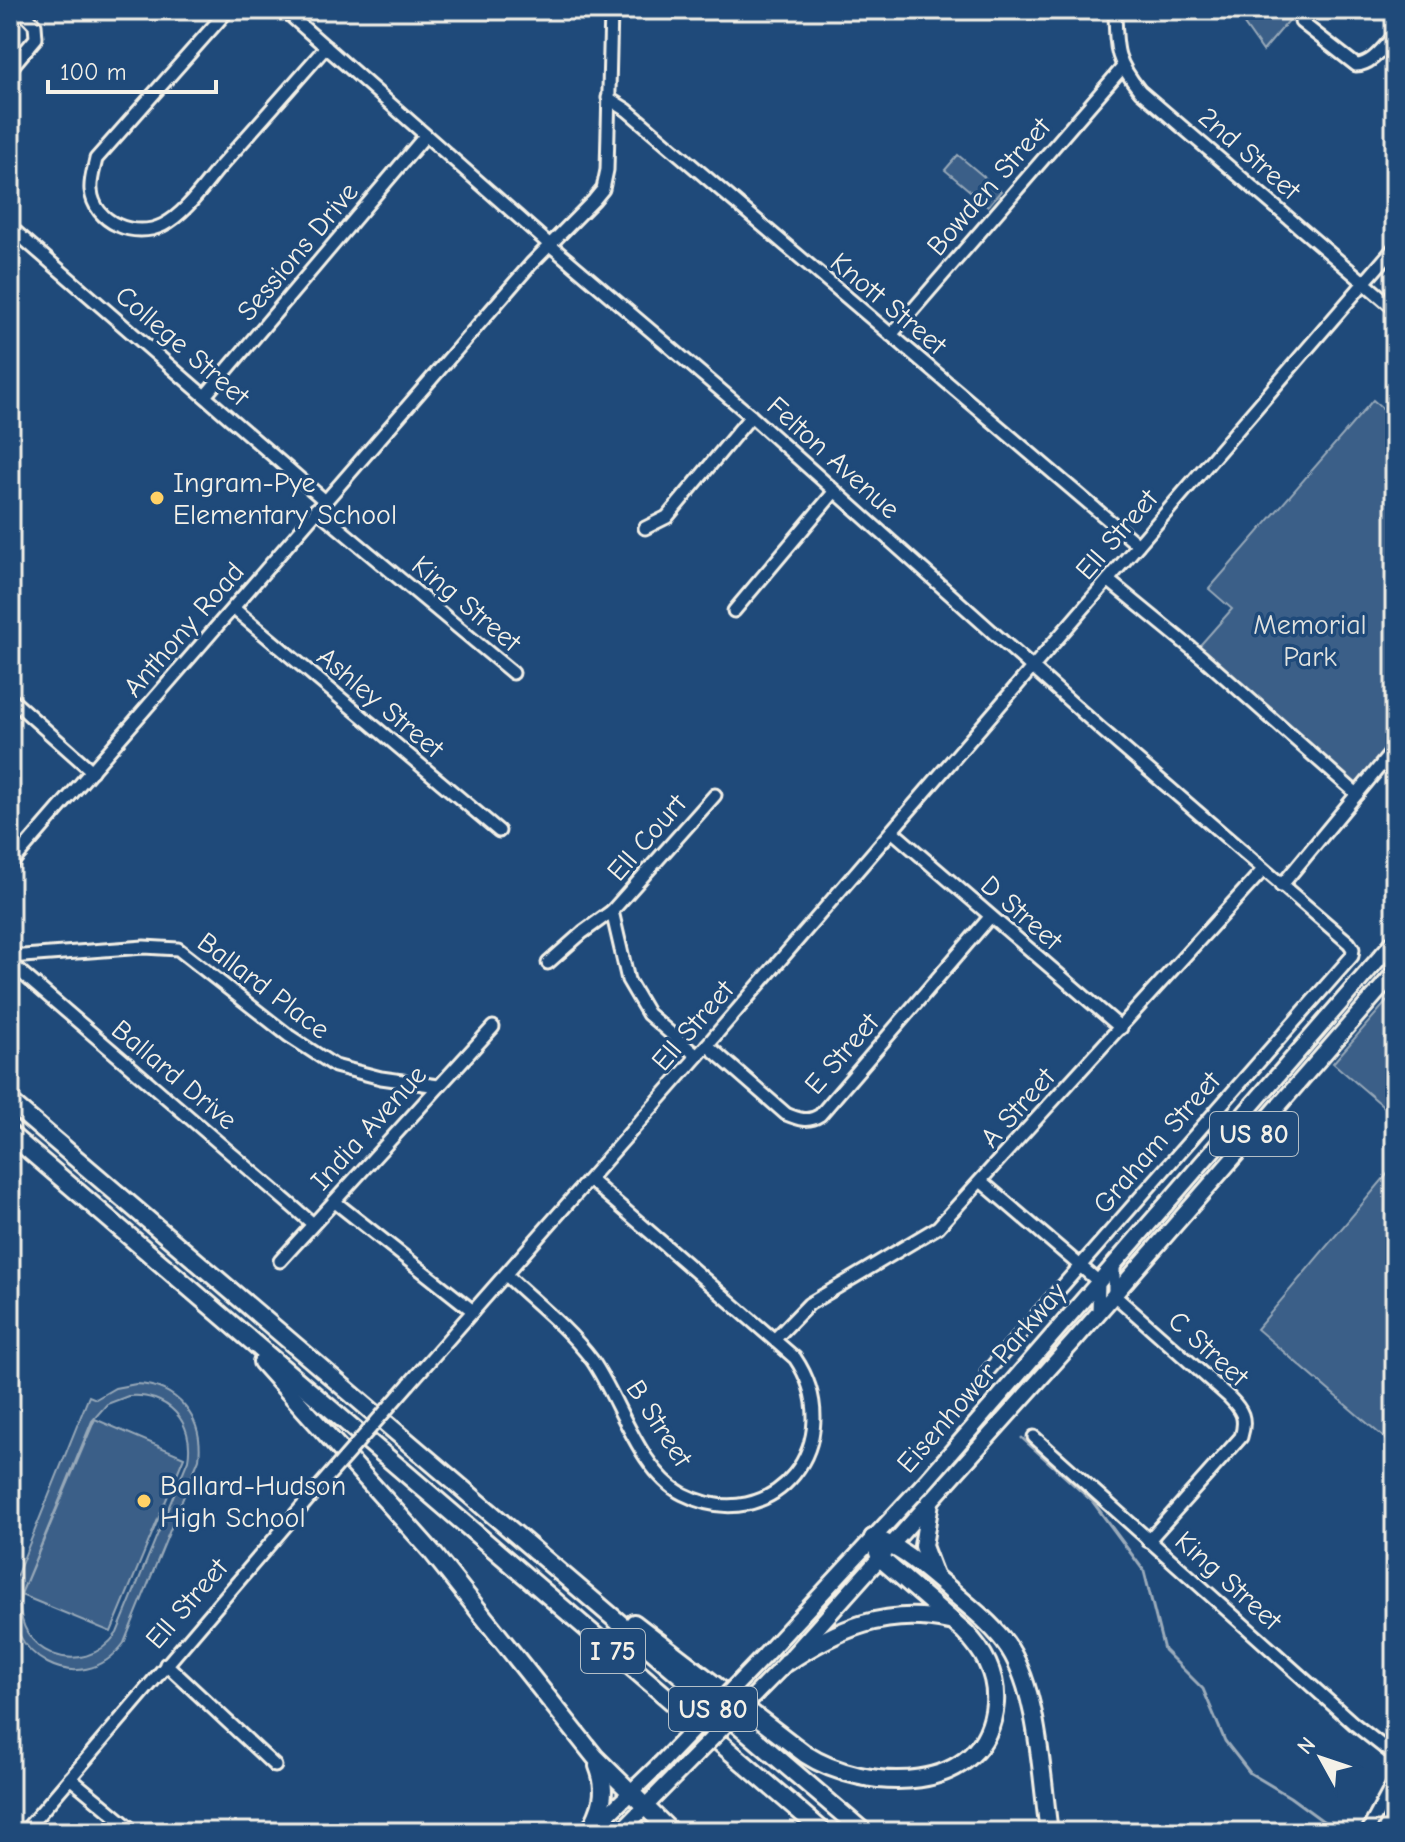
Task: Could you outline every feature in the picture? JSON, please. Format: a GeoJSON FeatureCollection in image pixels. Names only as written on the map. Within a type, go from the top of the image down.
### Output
{"type":"FeatureCollection","features":[{"type":"Feature","properties":{"kind":"highway","name":"I 75"},"geometry":{"type":"LineString","coordinates":[[10,1102],[864,1832]]}},
{"type":"Feature","properties":{"kind":"highway","name":"I 75"},"geometry":{"type":"LineString","coordinates":[[10,1134],[824,1832]]}},
{"type":"Feature","properties":{"kind":"highway"},"geometry":{"type":"LineString","coordinates":[[222,1316],[432,1552],[595,1757],[671,1832]]}},
{"type":"Feature","properties":{"kind":"highway"},"geometry":{"type":"LineString","coordinates":[[930,1502],[923,1546],[925,1558],[937,1579]]}},
{"type":"Feature","properties":{"kind":"highway"},"geometry":{"type":"LineString","coordinates":[[571,1580],[666,1645],[805,1754],[845,1774],[875,1780],[903,1781],[945,1772],[971,1755],[990,1728],[995,1698],[990,1667],[975,1643],[880,1558],[873,1538]]}},
{"type":"Feature","properties":{"kind":"highway"},"geometry":{"type":"LineString","coordinates":[[873,1538],[892,1544],[937,1579],[995,1631],[1007,1646],[1023,1675],[1031,1705],[1049,1832]]}},
{"type":"Feature","properties":{"kind":"highway"},"geometry":{"type":"LineString","coordinates":[[786,1663],[830,1636],[875,1619],[911,1615],[953,1622]]}},
{"type":"Feature","properties":{"kind":"highway"},"geometry":{"type":"LineString","coordinates":[[590,1832],[605,1792],[595,1757]]}},
{"type":"Feature","properties":{"kind":"main road","name":"Eisenhower Parkway"},"geometry":{"type":"LineString","coordinates":[[590,1832],[765,1655],[873,1538],[1395,940]]}},
{"type":"Feature","properties":{"kind":"main road","name":"Eisenhower Parkway"},"geometry":{"type":"LineString","coordinates":[[620,1832],[786,1663],[1114,1295],[1395,972]]}},
{"type":"Feature","properties":{"kind":"street"},"geometry":{"type":"LineString","coordinates":[[10,69],[34,43],[36,29],[21,10]]}},
{"type":"Feature","properties":{"kind":"street"},"geometry":{"type":"LineString","coordinates":[[228,10],[96,159],[91,190],[95,204],[110,222],[135,230],[151,230],[166,224],[195,196],[326,47]]}},
{"type":"Feature","properties":{"kind":"street","name":"Felton Avenue"},"geometry":{"type":"LineString","coordinates":[[284,10],[550,245],[751,416],[1101,729],[1349,943]]}},
{"type":"Feature","properties":{"kind":"street","name":"Anthony Road"},"geometry":{"type":"LineString","coordinates":[[10,865],[320,504],[603,189],[607,170],[611,10]]}},
{"type":"Feature","properties":{"kind":"street"},"geometry":{"type":"LineString","coordinates":[[1115,10],[1116,39],[1122,68]]}},
{"type":"Feature","properties":{"kind":"street"},"geometry":{"type":"LineString","coordinates":[[1301,22],[1356,65],[1369,62],[1395,35]]}},
{"type":"Feature","properties":{"kind":"street","name":"2nd Street"},"geometry":{"type":"LineString","coordinates":[[1122,68],[1140,91],[1395,309]]}},
{"type":"Feature","properties":{"kind":"street","name":"Bowden Street"},"geometry":{"type":"LineString","coordinates":[[891,335],[1122,68]]}},
{"type":"Feature","properties":{"kind":"street","name":"Knott Street"},"geometry":{"type":"LineString","coordinates":[[608,98],[627,110],[1138,545]]}},
{"type":"Feature","properties":{"kind":"street","name":"Sessions Drive"},"geometry":{"type":"LineString","coordinates":[[205,396],[425,136]]}},
{"type":"Feature","properties":{"kind":"street","name":"College Street"},"geometry":{"type":"LineString","coordinates":[[10,227],[205,396],[320,504]]}},
{"type":"Feature","properties":{"kind":"street","name":"Ell Street"},"geometry":{"type":"LineString","coordinates":[[24,1832],[317,1489],[590,1180],[1395,247]]}},
{"type":"Feature","properties":{"kind":"street"},"geometry":{"type":"LineString","coordinates":[[645,528],[667,517],[751,416]]}},
{"type":"Feature","properties":{"kind":"street"},"geometry":{"type":"LineString","coordinates":[[734,611],[835,491]]}},
{"type":"Feature","properties":{"kind":"street","name":"King Street"},"geometry":{"type":"LineString","coordinates":[[320,504],[513,673]]}},
{"type":"Feature","properties":{"kind":"street"},"geometry":{"type":"LineString","coordinates":[[1108,580],[1202,657],[1357,794]]}},
{"type":"Feature","properties":{"kind":"street","name":"Ashley Street"},"geometry":{"type":"LineString","coordinates":[[233,608],[499,831]]}},
{"type":"Feature","properties":{"kind":"street"},"geometry":{"type":"LineString","coordinates":[[10,698],[92,771]]}},
{"type":"Feature","properties":{"kind":"street"},"geometry":{"type":"LineString","coordinates":[[1281,886],[1395,748]]}},
{"type":"Feature","properties":{"kind":"street","name":"Ell Court"},"geometry":{"type":"LineString","coordinates":[[548,963],[612,911],[715,795]]}},
{"type":"Feature","properties":{"kind":"street","name":"D Street"},"geometry":{"type":"LineString","coordinates":[[892,831],[1121,1028]]}},
{"type":"Feature","properties":{"kind":"street","name":"A Street"},"geometry":{"type":"LineString","coordinates":[[775,1339],[800,1312],[938,1227],[1263,870]]}},
{"type":"Feature","properties":{"kind":"street","name":"Ell Court"},"geometry":{"type":"LineString","coordinates":[[612,911],[628,980],[648,1014],[697,1056]]}},
{"type":"Feature","properties":{"kind":"street","name":"E Street"},"geometry":{"type":"LineString","coordinates":[[707,1045],[786,1114],[800,1120],[813,1119],[820,1115],[990,917]]}},
{"type":"Feature","properties":{"kind":"street","name":"Graham Street"},"geometry":{"type":"LineString","coordinates":[[987,1372],[1352,956],[1353,949],[1349,943]]}},
{"type":"Feature","properties":{"kind":"street","name":"Ballard Place"},"geometry":{"type":"LineString","coordinates":[[10,957],[144,947],[178,949],[300,1044],[335,1066],[381,1078],[438,1086]]}},
{"type":"Feature","properties":{"kind":"street","name":"Ballard Drive"},"geometry":{"type":"LineString","coordinates":[[10,957],[16,968],[313,1224]]}},
{"type":"Feature","properties":{"kind":"street","name":"India Avenue"},"geometry":{"type":"LineString","coordinates":[[280,1261],[493,1027]]}},
{"type":"Feature","properties":{"kind":"street","name":"B Street"},"geometry":{"type":"LineString","coordinates":[[506,1275],[573,1338],[593,1362],[642,1450],[669,1485],[715,1507],[746,1504],[780,1489],[800,1468],[810,1450],[815,1429],[815,1408],[805,1373],[795,1358],[590,1180]]}},
{"type":"Feature","properties":{"kind":"street"},"geometry":{"type":"LineString","coordinates":[[982,1182],[1099,1282],[1098,1313]]}},
{"type":"Feature","properties":{"kind":"street"},"geometry":{"type":"LineString","coordinates":[[335,1202],[473,1311]]}},
{"type":"Feature","properties":{"kind":"street"},"geometry":{"type":"LineString","coordinates":[[1114,1265],[1114,1295]]}},
{"type":"Feature","properties":{"kind":"street","name":"C Street"},"geometry":{"type":"LineString","coordinates":[[1114,1295],[1229,1397],[1242,1411],[1244,1418],[1241,1437],[1148,1541]]}},
{"type":"Feature","properties":{"kind":"street","name":"King Street"},"geometry":{"type":"LineString","coordinates":[[1034,1437],[1353,1723],[1395,1756]]}},
{"type":"Feature","properties":{"kind":"street"},"geometry":{"type":"LineString","coordinates":[[166,1664],[275,1766]]}},
{"type":"Feature","properties":{"kind":"street"},"geometry":{"type":"LineString","coordinates":[[70,1778],[135,1832]]}},
{"type":"Feature","properties":{"kind":"street"},"geometry":{"type":"LineString","coordinates":[[1367,1832],[1395,1780]]}},
{"type":"Feature","properties":{"kind":"green space"},"geometry":{"type":"Polygon","coordinates":[[[1234,10],[1298,10],[1263,51],[1234,10]]]}},
{"type":"Feature","properties":{"kind":"green space"},"geometry":{"type":"Polygon","coordinates":[[[958,155],[1001,191],[988,206],[945,170],[958,155]]]}},
{"type":"Feature","properties":{"kind":"green space","name":"Memorial Park"},"geometry":{"type":"Polygon","coordinates":[[[1373,400],[1395,419],[1395,739],[1351,790],[1195,651],[1232,609],[1209,589],[1373,400]]]}},
{"type":"Feature","properties":{"kind":"green space"},"geometry":{"type":"Polygon","coordinates":[[[1395,992],[1395,1116],[1333,1063],[1395,992]]]}},
{"type":"Feature","properties":{"kind":"green space"},"geometry":{"type":"Polygon","coordinates":[[[1395,1165],[1395,1447],[1257,1329],[1395,1165]]]}},
{"type":"Feature","properties":{"kind":"green space"},"geometry":{"type":"Polygon","coordinates":[[[136,1384],[151,1386],[176,1398],[192,1418],[197,1431],[199,1459],[124,1643],[106,1660],[87,1669],[67,1669],[47,1663],[31,1651],[18,1633],[12,1612],[12,1587],[89,1396],[96,1399],[115,1388],[136,1384]],[[128,1396],[107,1404],[92,1421],[21,1594],[95,1419],[184,1457],[111,1632],[21,1595],[21,1616],[27,1633],[38,1646],[53,1654],[69,1658],[86,1656],[103,1648],[117,1633],[188,1460],[187,1433],[175,1412],[166,1404],[142,1396],[128,1396]]]}},
{"type":"Feature","properties":{"kind":"waterway"},"geometry":{"type":"LineString","coordinates":[[1022,1438],[1093,1502],[1144,1571],[1164,1650],[1203,1689],[1225,1741],[1250,1773],[1338,1832]]}},
{"type":"Feature","properties":{"kind":"place","name":"Ingram-Pye Elementary School"},"geometry":{"type":"Point","coordinates":[157,498]}},
{"type":"Feature","properties":{"kind":"place","name":"Ballard-Hudson High School"},"geometry":{"type":"Point","coordinates":[144,1501]}}]}
